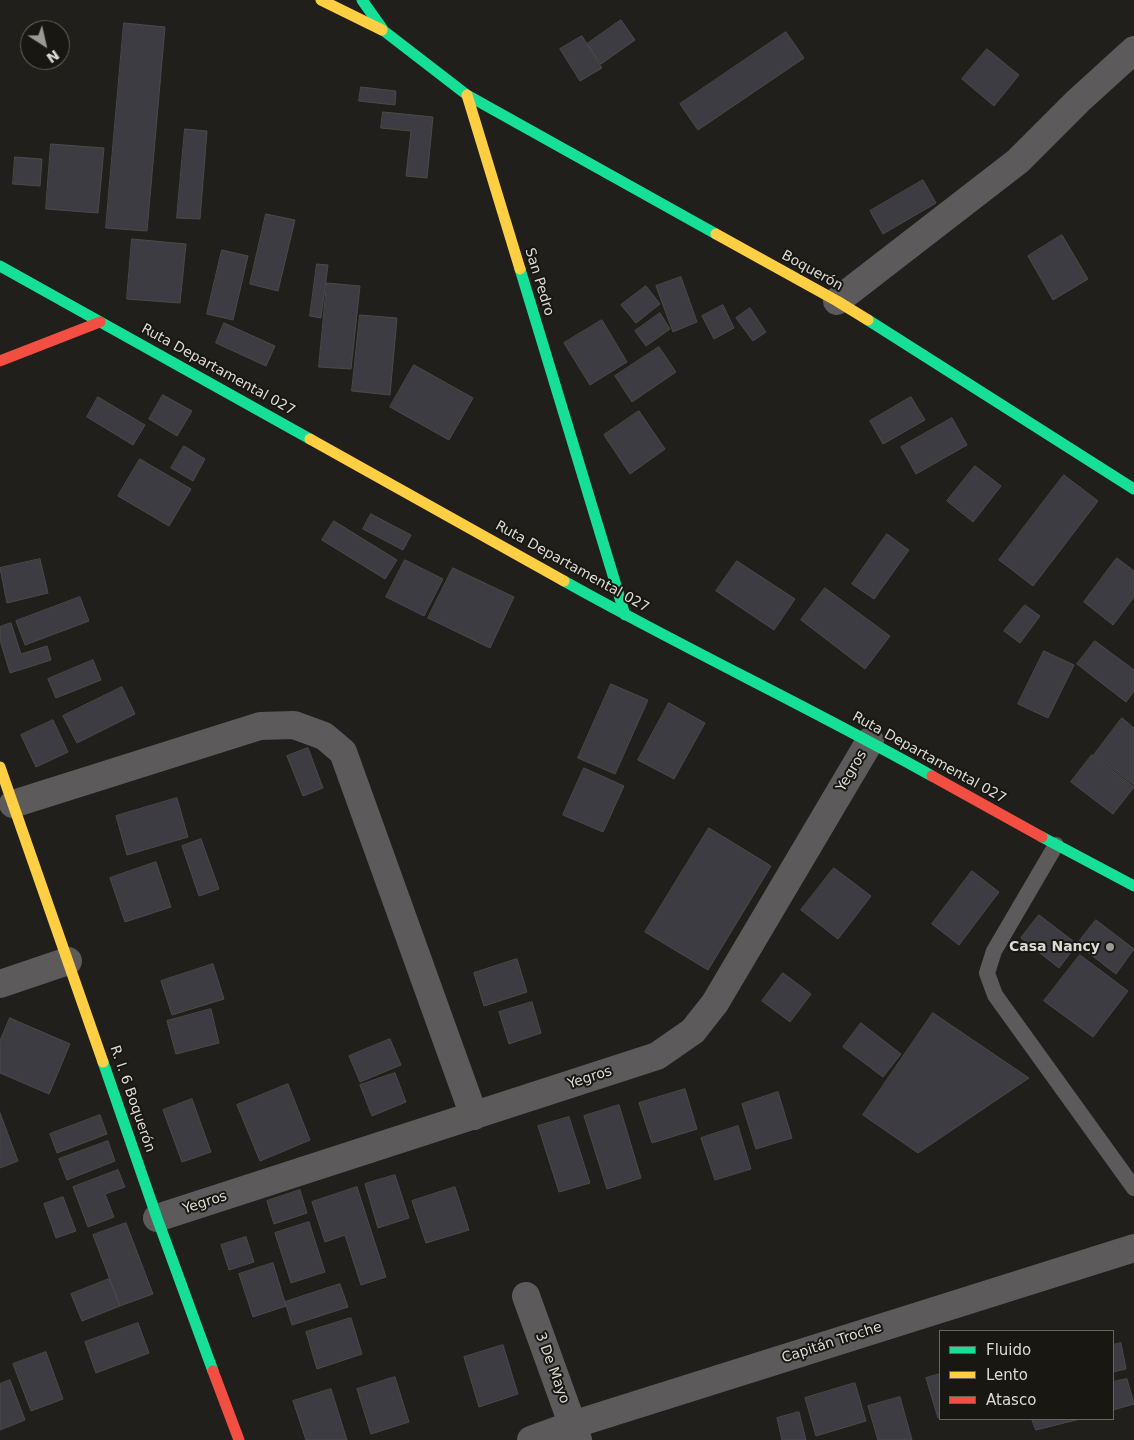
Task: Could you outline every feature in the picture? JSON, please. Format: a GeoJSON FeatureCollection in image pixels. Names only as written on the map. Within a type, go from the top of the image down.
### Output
{"type":"FeatureCollection","features":[{"type":"Feature","properties":{"kind":"main road"},"geometry":{"type":"LineString","coordinates":[[320,0],[384,31],[467,95]]}},
{"type":"Feature","properties":{"kind":"main road"},"geometry":{"type":"LineString","coordinates":[[362,0],[384,31]]}},
{"type":"Feature","properties":{"kind":"main road","name":"Boquerón"},"geometry":{"type":"LineString","coordinates":[[467,95],[837,301],[1134,488]]}},
{"type":"Feature","properties":{"kind":"main road","name":"San Pedro"},"geometry":{"type":"LineString","coordinates":[[467,95],[625,615]]}},
{"type":"Feature","properties":{"kind":"main road","name":"Ruta Departamental 027"},"geometry":{"type":"LineString","coordinates":[[0,266],[625,615],[870,741],[1056,846],[1134,886]]}},
{"type":"Feature","properties":{"kind":"main road"},"geometry":{"type":"LineString","coordinates":[[0,361],[100,322]]}},
{"type":"Feature","properties":{"kind":"main road","name":"R. I. 6 Boquerón"},"geometry":{"type":"LineString","coordinates":[[0,767],[157,1218],[239,1440]]}},
{"type":"Feature","properties":{"kind":"street"},"geometry":{"type":"LineString","coordinates":[[837,301],[1018,161],[1078,101],[1134,50]]}},
{"type":"Feature","properties":{"kind":"street"},"geometry":{"type":"LineString","coordinates":[[13,804],[260,726],[294,725],[324,736],[343,752],[474,1116]]}},
{"type":"Feature","properties":{"kind":"street","name":"Yegros"},"geometry":{"type":"LineString","coordinates":[[157,1218],[657,1056],[692,1031],[715,1003],[870,741]]}},
{"type":"Feature","properties":{"kind":"street"},"geometry":{"type":"LineString","coordinates":[[0,984],[68,961]]}},
{"type":"Feature","properties":{"kind":"street","name":"Capitán Troche"},"geometry":{"type":"LineString","coordinates":[[531,1440],[575,1432],[1134,1248]]}},
{"type":"Feature","properties":{"kind":"street","name":"3 De Mayo"},"geometry":{"type":"LineString","coordinates":[[526,1296],[575,1432]]}},
{"type":"Feature","properties":{"kind":"lane"},"geometry":{"type":"LineString","coordinates":[[1056,846],[994,951],[987,973],[995,994],[1134,1188]]}},
{"type":"Feature","properties":{"kind":"building"},"geometry":{"type":"Polygon","coordinates":[[[621,20],[635,40],[601,64],[587,44],[621,20]]]}},
{"type":"Feature","properties":{"kind":"building"},"geometry":{"type":"Polygon","coordinates":[[[124,23],[165,27],[147,231],[106,228],[124,23]]]}},
{"type":"Feature","properties":{"kind":"building"},"geometry":{"type":"Polygon","coordinates":[[[786,32],[804,58],[698,130],[680,104],[786,32]]]}},
{"type":"Feature","properties":{"kind":"building"},"geometry":{"type":"Polygon","coordinates":[[[582,36],[602,68],[580,81],[560,49],[582,36]]]}},
{"type":"Feature","properties":{"kind":"building"},"geometry":{"type":"Polygon","coordinates":[[[987,49],[1019,75],[994,106],[962,79],[987,49]]]}},
{"type":"Feature","properties":{"kind":"building"},"geometry":{"type":"Polygon","coordinates":[[[361,87],[396,91],[395,105],[359,101],[361,87]]]}},
{"type":"Feature","properties":{"kind":"building"},"geometry":{"type":"Polygon","coordinates":[[[383,112],[433,117],[427,178],[406,176],[411,131],[381,128],[383,112]]]}},
{"type":"Feature","properties":{"kind":"building"},"geometry":{"type":"Polygon","coordinates":[[[185,129],[207,131],[200,219],[177,218],[185,129]]]}},
{"type":"Feature","properties":{"kind":"building"},"geometry":{"type":"Polygon","coordinates":[[[51,144],[104,148],[98,213],[46,209],[51,144]]]}},
{"type":"Feature","properties":{"kind":"building"},"geometry":{"type":"Polygon","coordinates":[[[15,157],[42,159],[40,186],[13,184],[15,157]]]}},
{"type":"Feature","properties":{"kind":"building"},"geometry":{"type":"Polygon","coordinates":[[[923,180],[936,203],[883,234],[870,211],[923,180]]]}},
{"type":"Feature","properties":{"kind":"building"},"geometry":{"type":"Polygon","coordinates":[[[266,214],[295,220],[278,291],[250,284],[266,214]]]}},
{"type":"Feature","properties":{"kind":"building"},"geometry":{"type":"Polygon","coordinates":[[[1062,235],[1088,279],[1053,300],[1028,256],[1062,235]]]}},
{"type":"Feature","properties":{"kind":"building"},"geometry":{"type":"Polygon","coordinates":[[[132,239],[186,244],[180,303],[127,299],[132,239]]]}},
{"type":"Feature","properties":{"kind":"building"},"geometry":{"type":"Polygon","coordinates":[[[222,250],[248,256],[233,320],[207,314],[222,250]]]}},
{"type":"Feature","properties":{"kind":"building"},"geometry":{"type":"Polygon","coordinates":[[[317,264],[328,265],[321,318],[310,316],[317,264]]]}},
{"type":"Feature","properties":{"kind":"building"},"geometry":{"type":"Polygon","coordinates":[[[681,277],[697,322],[673,332],[656,286],[681,277]]]}},
{"type":"Feature","properties":{"kind":"building"},"geometry":{"type":"Polygon","coordinates":[[[327,283],[360,286],[351,369],[319,367],[327,283]]]}},
{"type":"Feature","properties":{"kind":"building"},"geometry":{"type":"Polygon","coordinates":[[[646,286],[660,304],[636,323],[621,305],[646,286]]]}},
{"type":"Feature","properties":{"kind":"building"},"geometry":{"type":"Polygon","coordinates":[[[723,305],[734,328],[714,339],[702,316],[723,305]]]}},
{"type":"Feature","properties":{"kind":"building"},"geometry":{"type":"Polygon","coordinates":[[[750,308],[766,332],[753,341],[736,318],[750,308]]]}},
{"type":"Feature","properties":{"kind":"building"},"geometry":{"type":"Polygon","coordinates":[[[660,313],[670,329],[646,346],[635,331],[660,313]]]}},
{"type":"Feature","properties":{"kind":"building"},"geometry":{"type":"Polygon","coordinates":[[[360,315],[397,318],[390,395],[352,391],[360,315]]]}},
{"type":"Feature","properties":{"kind":"building"},"geometry":{"type":"Polygon","coordinates":[[[602,320],[627,362],[590,385],[564,343],[602,320]]]}},
{"type":"Feature","properties":{"kind":"building"},"geometry":{"type":"Polygon","coordinates":[[[224,323],[275,346],[266,366],[216,343],[224,323]]]}},
{"type":"Feature","properties":{"kind":"building"},"geometry":{"type":"Polygon","coordinates":[[[659,347],[676,372],[632,402],[615,376],[659,347]]]}},
{"type":"Feature","properties":{"kind":"building"},"geometry":{"type":"Polygon","coordinates":[[[414,365],[473,398],[449,440],[390,407],[414,365]]]}},
{"type":"Feature","properties":{"kind":"building"},"geometry":{"type":"Polygon","coordinates":[[[163,395],[192,411],[177,436],[149,419],[163,395]]]}},
{"type":"Feature","properties":{"kind":"building"},"geometry":{"type":"Polygon","coordinates":[[[98,397],[145,425],[133,445],[87,417],[98,397]]]}},
{"type":"Feature","properties":{"kind":"building"},"geometry":{"type":"Polygon","coordinates":[[[911,397],[925,420],[883,444],[870,421],[911,397]]]}},
{"type":"Feature","properties":{"kind":"building"},"geometry":{"type":"Polygon","coordinates":[[[639,411],[665,449],[630,474],[604,435],[639,411]]]}},
{"type":"Feature","properties":{"kind":"building"},"geometry":{"type":"Polygon","coordinates":[[[952,418],[967,445],[916,474],[901,447],[952,418]]]}},
{"type":"Feature","properties":{"kind":"building"},"geometry":{"type":"Polygon","coordinates":[[[184,446],[205,459],[193,481],[171,468],[184,446]]]}},
{"type":"Feature","properties":{"kind":"building"},"geometry":{"type":"Polygon","coordinates":[[[140,459],[191,489],[169,526],[118,496],[140,459]]]}},
{"type":"Feature","properties":{"kind":"building"},"geometry":{"type":"Polygon","coordinates":[[[975,466],[1001,486],[973,522],[947,501],[975,466]]]}},
{"type":"Feature","properties":{"kind":"building"},"geometry":{"type":"Polygon","coordinates":[[[1064,475],[1098,501],[1033,586],[999,560],[1064,475]]]}},
{"type":"Feature","properties":{"kind":"building"},"geometry":{"type":"Polygon","coordinates":[[[371,514],[411,535],[403,550],[363,529],[371,514]]]}},
{"type":"Feature","properties":{"kind":"building"},"geometry":{"type":"Polygon","coordinates":[[[334,521],[397,560],[385,579],[322,540],[334,521]]]}},
{"type":"Feature","properties":{"kind":"building"},"geometry":{"type":"Polygon","coordinates":[[[887,534],[909,550],[874,599],[852,584],[887,534]]]}},
{"type":"Feature","properties":{"kind":"building"},"geometry":{"type":"Polygon","coordinates":[[[1117,558],[1134,571],[1134,597],[1113,625],[1084,602],[1117,558]]]}},
{"type":"Feature","properties":{"kind":"building"},"geometry":{"type":"Polygon","coordinates":[[[40,559],[48,593],[7,603],[0,568],[40,559]]]}},
{"type":"Feature","properties":{"kind":"building"},"geometry":{"type":"Polygon","coordinates":[[[405,560],[443,579],[424,616],[386,597],[405,560]]]}},
{"type":"Feature","properties":{"kind":"building"},"geometry":{"type":"Polygon","coordinates":[[[737,561],[795,599],[774,630],[716,591],[737,561]]]}},
{"type":"Feature","properties":{"kind":"building"},"geometry":{"type":"Polygon","coordinates":[[[453,568],[514,597],[490,648],[428,618],[453,568]]]}},
{"type":"Feature","properties":{"kind":"building"},"geometry":{"type":"Polygon","coordinates":[[[825,588],[890,636],[865,669],[801,620],[825,588]]]}},
{"type":"Feature","properties":{"kind":"building"},"geometry":{"type":"Polygon","coordinates":[[[80,597],[89,621],[25,645],[16,621],[80,597]]]}},
{"type":"Feature","properties":{"kind":"building"},"geometry":{"type":"Polygon","coordinates":[[[1025,605],[1040,616],[1020,643],[1004,631],[1025,605]]]}},
{"type":"Feature","properties":{"kind":"building"},"geometry":{"type":"Polygon","coordinates":[[[11,623],[21,654],[47,646],[51,660],[10,673],[0,640],[0,627],[11,623]]]}},
{"type":"Feature","properties":{"kind":"building"},"geometry":{"type":"Polygon","coordinates":[[[1095,641],[1134,670],[1134,691],[1126,702],[1077,664],[1095,641]]]}},
{"type":"Feature","properties":{"kind":"building"},"geometry":{"type":"Polygon","coordinates":[[[1044,651],[1074,665],[1048,718],[1018,704],[1044,651]]]}},
{"type":"Feature","properties":{"kind":"building"},"geometry":{"type":"Polygon","coordinates":[[[93,660],[101,680],[56,698],[48,679],[93,660]]]}},
{"type":"Feature","properties":{"kind":"building"},"geometry":{"type":"Polygon","coordinates":[[[611,684],[648,700],[615,774],[578,758],[611,684]]]}},
{"type":"Feature","properties":{"kind":"building"},"geometry":{"type":"Polygon","coordinates":[[[122,687],[135,714],[77,743],[63,716],[122,687]]]}},
{"type":"Feature","properties":{"kind":"building"},"geometry":{"type":"Polygon","coordinates":[[[669,703],[705,723],[674,779],[638,760],[669,703]]]}},
{"type":"Feature","properties":{"kind":"building"},"geometry":{"type":"Polygon","coordinates":[[[1122,718],[1134,728],[1134,785],[1094,755],[1122,718]]]}},
{"type":"Feature","properties":{"kind":"building"},"geometry":{"type":"Polygon","coordinates":[[[53,720],[68,752],[36,767],[21,735],[53,720]]]}},
{"type":"Feature","properties":{"kind":"building"},"geometry":{"type":"Polygon","coordinates":[[[308,748],[323,788],[303,796],[287,756],[308,748]]]}},
{"type":"Feature","properties":{"kind":"building"},"geometry":{"type":"Polygon","coordinates":[[[1092,755],[1134,787],[1113,814],[1071,782],[1092,755]]]}},
{"type":"Feature","properties":{"kind":"building"},"geometry":{"type":"Polygon","coordinates":[[[584,768],[624,786],[603,832],[563,815],[584,768]]]}},
{"type":"Feature","properties":{"kind":"building"},"geometry":{"type":"Polygon","coordinates":[[[177,798],[188,837],[127,855],[116,816],[177,798]]]}},
{"type":"Feature","properties":{"kind":"building"},"geometry":{"type":"Polygon","coordinates":[[[709,828],[771,866],[708,970],[645,932],[709,828]]]}},
{"type":"Feature","properties":{"kind":"building"},"geometry":{"type":"Polygon","coordinates":[[[201,839],[219,889],[199,896],[182,846],[201,839]]]}},
{"type":"Feature","properties":{"kind":"building"},"geometry":{"type":"Polygon","coordinates":[[[156,862],[171,907],[125,922],[110,878],[156,862]]]}},
{"type":"Feature","properties":{"kind":"building"},"geometry":{"type":"Polygon","coordinates":[[[834,868],[871,896],[838,939],[801,910],[834,868]]]}},
{"type":"Feature","properties":{"kind":"building"},"geometry":{"type":"Polygon","coordinates":[[[972,871],[999,892],[959,945],[932,924],[972,871]]]}},
{"type":"Feature","properties":{"kind":"building"},"geometry":{"type":"Polygon","coordinates":[[[1039,915],[1077,944],[1059,968],[1021,938],[1039,915]]]}},
{"type":"Feature","properties":{"kind":"building"},"geometry":{"type":"Polygon","coordinates":[[[1096,920],[1134,949],[1116,974],[1077,944],[1096,920]]]}},
{"type":"Feature","properties":{"kind":"building"},"geometry":{"type":"Polygon","coordinates":[[[1080,955],[1128,991],[1093,1037],[1044,1001],[1080,955]]]}},
{"type":"Feature","properties":{"kind":"building"},"geometry":{"type":"Polygon","coordinates":[[[517,959],[527,992],[484,1006],[474,973],[517,959]]]}},
{"type":"Feature","properties":{"kind":"building"},"geometry":{"type":"Polygon","coordinates":[[[213,964],[224,999],[172,1015],[161,981],[213,964]]]}},
{"type":"Feature","properties":{"kind":"building"},"geometry":{"type":"Polygon","coordinates":[[[783,973],[811,994],[790,1022],[762,1001],[783,973]]]}},
{"type":"Feature","properties":{"kind":"building"},"geometry":{"type":"Polygon","coordinates":[[[532,1002],[541,1033],[509,1044],[499,1012],[532,1002]]]}},
{"type":"Feature","properties":{"kind":"building"},"geometry":{"type":"Polygon","coordinates":[[[211,1009],[219,1043],[176,1054],[167,1021],[211,1009]]]}},
{"type":"Feature","properties":{"kind":"building"},"geometry":{"type":"Polygon","coordinates":[[[933,1013],[1029,1078],[918,1153],[863,1115],[933,1013]]]}},
{"type":"Feature","properties":{"kind":"building"},"geometry":{"type":"Polygon","coordinates":[[[10,1018],[70,1044],[49,1094],[0,1073],[0,1041],[10,1018]]]}},
{"type":"Feature","properties":{"kind":"building"},"geometry":{"type":"Polygon","coordinates":[[[861,1023],[901,1054],[883,1077],[843,1047],[861,1023]]]}},
{"type":"Feature","properties":{"kind":"building"},"geometry":{"type":"Polygon","coordinates":[[[390,1039],[401,1065],[360,1082],[349,1056],[390,1039]]]}},
{"type":"Feature","properties":{"kind":"building"},"geometry":{"type":"Polygon","coordinates":[[[395,1073],[406,1102],[372,1116],[360,1085],[395,1073]]]}},
{"type":"Feature","properties":{"kind":"building"},"geometry":{"type":"Polygon","coordinates":[[[288,1084],[310,1140],[260,1161],[237,1105],[288,1084]]]}},
{"type":"Feature","properties":{"kind":"building"},"geometry":{"type":"Polygon","coordinates":[[[685,1089],[697,1129],[652,1143],[639,1103],[685,1089]]]}},
{"type":"Feature","properties":{"kind":"building"},"geometry":{"type":"Polygon","coordinates":[[[778,1092],[792,1138],[756,1149],[742,1104],[778,1092]]]}},
{"type":"Feature","properties":{"kind":"building"},"geometry":{"type":"Polygon","coordinates":[[[192,1099],[211,1152],[182,1162],[163,1110],[192,1099]]]}},
{"type":"Feature","properties":{"kind":"building"},"geometry":{"type":"Polygon","coordinates":[[[619,1105],[641,1178],[607,1189],[584,1116],[619,1105]]]}},
{"type":"Feature","properties":{"kind":"building"},"geometry":{"type":"Polygon","coordinates":[[[0,1113],[18,1161],[0,1168],[0,1113]]]}},
{"type":"Feature","properties":{"kind":"building"},"geometry":{"type":"Polygon","coordinates":[[[100,1115],[107,1134],[57,1153],[50,1134],[100,1115]]]}},
{"type":"Feature","properties":{"kind":"building"},"geometry":{"type":"Polygon","coordinates":[[[569,1117],[590,1183],[559,1192],[538,1126],[569,1117]]]}},
{"type":"Feature","properties":{"kind":"building"},"geometry":{"type":"Polygon","coordinates":[[[738,1126],[751,1169],[715,1180],[701,1138],[738,1126]]]}},
{"type":"Feature","properties":{"kind":"building"},"geometry":{"type":"Polygon","coordinates":[[[108,1141],[115,1161],[67,1180],[59,1159],[108,1141]]]}},
{"type":"Feature","properties":{"kind":"building"},"geometry":{"type":"Polygon","coordinates":[[[118,1170],[125,1187],[105,1194],[114,1217],[88,1227],[73,1187],[118,1170]]]}},
{"type":"Feature","properties":{"kind":"building"},"geometry":{"type":"Polygon","coordinates":[[[395,1175],[409,1218],[378,1228],[365,1184],[395,1175]]]}},
{"type":"Feature","properties":{"kind":"building"},"geometry":{"type":"Polygon","coordinates":[[[357,1187],[386,1277],[361,1285],[345,1235],[325,1242],[312,1202],[357,1187]]]}},
{"type":"Feature","properties":{"kind":"building"},"geometry":{"type":"Polygon","coordinates":[[[455,1187],[469,1230],[426,1243],[412,1201],[455,1187]]]}},
{"type":"Feature","properties":{"kind":"building"},"geometry":{"type":"Polygon","coordinates":[[[300,1190],[307,1213],[274,1224],[267,1201],[300,1190]]]}},
{"type":"Feature","properties":{"kind":"building"},"geometry":{"type":"Polygon","coordinates":[[[63,1197],[76,1231],[56,1238],[44,1204],[63,1197]]]}},
{"type":"Feature","properties":{"kind":"building"},"geometry":{"type":"Polygon","coordinates":[[[309,1222],[325,1272],[291,1283],[275,1233],[309,1222]]]}},
{"type":"Feature","properties":{"kind":"building"},"geometry":{"type":"Polygon","coordinates":[[[126,1223],[153,1294],[120,1306],[93,1235],[126,1223]]]}},
{"type":"Feature","properties":{"kind":"building"},"geometry":{"type":"Polygon","coordinates":[[[246,1237],[254,1262],[229,1270],[221,1245],[246,1237]]]}},
{"type":"Feature","properties":{"kind":"building"},"geometry":{"type":"Polygon","coordinates":[[[273,1263],[286,1306],[253,1317],[239,1274],[273,1263]]]}},
{"type":"Feature","properties":{"kind":"building"},"geometry":{"type":"Polygon","coordinates":[[[109,1279],[120,1306],[82,1321],[71,1294],[109,1279]]]}},
{"type":"Feature","properties":{"kind":"building"},"geometry":{"type":"Polygon","coordinates":[[[340,1284],[348,1307],[292,1325],[285,1302],[340,1284]]]}},
{"type":"Feature","properties":{"kind":"building"},"geometry":{"type":"Polygon","coordinates":[[[351,1318],[362,1354],[317,1369],[306,1332],[351,1318]]]}},
{"type":"Feature","properties":{"kind":"building"},"geometry":{"type":"Polygon","coordinates":[[[138,1323],[149,1353],[96,1373],[85,1342],[138,1323]]]}},
{"type":"Feature","properties":{"kind":"building"},"geometry":{"type":"Polygon","coordinates":[[[1121,1343],[1126,1369],[1114,1372],[1114,1345],[1121,1343]]]}},
{"type":"Feature","properties":{"kind":"building"},"geometry":{"type":"Polygon","coordinates":[[[503,1345],[518,1394],[479,1407],[464,1357],[503,1345]]]}},
{"type":"Feature","properties":{"kind":"building"},"geometry":{"type":"Polygon","coordinates":[[[46,1352],[63,1399],[31,1411],[13,1364],[46,1352]]]}},
{"type":"Feature","properties":{"kind":"building"},"geometry":{"type":"Polygon","coordinates":[[[939,1374],[939,1418],[938,1418],[926,1378],[939,1374]]]}},
{"type":"Feature","properties":{"kind":"building"},"geometry":{"type":"Polygon","coordinates":[[[395,1377],[409,1422],[371,1434],[357,1389],[395,1377]]]}},
{"type":"Feature","properties":{"kind":"building"},"geometry":{"type":"Polygon","coordinates":[[[1127,1379],[1134,1404],[1114,1410],[1114,1382],[1127,1379]]]}},
{"type":"Feature","properties":{"kind":"building"},"geometry":{"type":"Polygon","coordinates":[[[10,1380],[25,1420],[0,1430],[0,1384],[10,1380]]]}},
{"type":"Feature","properties":{"kind":"building"},"geometry":{"type":"Polygon","coordinates":[[[855,1383],[866,1421],[816,1436],[805,1398],[855,1383]]]}},
{"type":"Feature","properties":{"kind":"building"},"geometry":{"type":"Polygon","coordinates":[[[331,1389],[347,1440],[306,1440],[293,1401],[331,1389]]]}},
{"type":"Feature","properties":{"kind":"building"},"geometry":{"type":"Polygon","coordinates":[[[900,1397],[912,1440],[878,1440],[868,1406],[900,1397]]]}},
{"type":"Feature","properties":{"kind":"building"},"geometry":{"type":"Polygon","coordinates":[[[799,1412],[806,1440],[782,1440],[777,1418],[799,1412]]]}},
{"type":"Feature","properties":{"kind":"building"},"geometry":{"type":"Polygon","coordinates":[[[1032,1420],[1076,1420],[1036,1430],[1032,1420]]]}},
{"type":"Feature","properties":{"kind":"traffic: fast"},"geometry":{"type":"LineString","coordinates":[[362,0],[384,31],[467,95],[716,234]]}},
{"type":"Feature","properties":{"kind":"traffic: fast"},"geometry":{"type":"LineString","coordinates":[[0,266],[310,439]]}},
{"type":"Feature","properties":{"kind":"traffic: fast"},"geometry":{"type":"LineString","coordinates":[[520,269],[625,615]]}},
{"type":"Feature","properties":{"kind":"traffic: fast"},"geometry":{"type":"LineString","coordinates":[[868,320],[1134,489]]}},
{"type":"Feature","properties":{"kind":"traffic: fast"},"geometry":{"type":"LineString","coordinates":[[564,581],[932,776]]}},
{"type":"Feature","properties":{"kind":"traffic: fast"},"geometry":{"type":"LineString","coordinates":[[1042,837],[1134,886]]}},
{"type":"Feature","properties":{"kind":"traffic: fast"},"geometry":{"type":"LineString","coordinates":[[103,1062],[213,1371]]}},
{"type":"Feature","properties":{"kind":"traffic: slow"},"geometry":{"type":"LineString","coordinates":[[321,0],[382,30]]}},
{"type":"Feature","properties":{"kind":"traffic: slow"},"geometry":{"type":"LineString","coordinates":[[467,95],[520,269]]}},
{"type":"Feature","properties":{"kind":"traffic: slow"},"geometry":{"type":"LineString","coordinates":[[716,234],[868,320]]}},
{"type":"Feature","properties":{"kind":"traffic: slow"},"geometry":{"type":"LineString","coordinates":[[310,439],[564,581]]}},
{"type":"Feature","properties":{"kind":"traffic: slow"},"geometry":{"type":"LineString","coordinates":[[0,767],[103,1062]]}},
{"type":"Feature","properties":{"kind":"traffic: jam"},"geometry":{"type":"LineString","coordinates":[[0,361],[100,322]]}},
{"type":"Feature","properties":{"kind":"traffic: jam"},"geometry":{"type":"LineString","coordinates":[[932,776],[1042,837]]}},
{"type":"Feature","properties":{"kind":"traffic: jam"},"geometry":{"type":"LineString","coordinates":[[213,1371],[239,1440]]}},
{"type":"Feature","properties":{"kind":"place","name":"Casa Nancy"},"geometry":{"type":"Point","coordinates":[1110,947]}}]}
